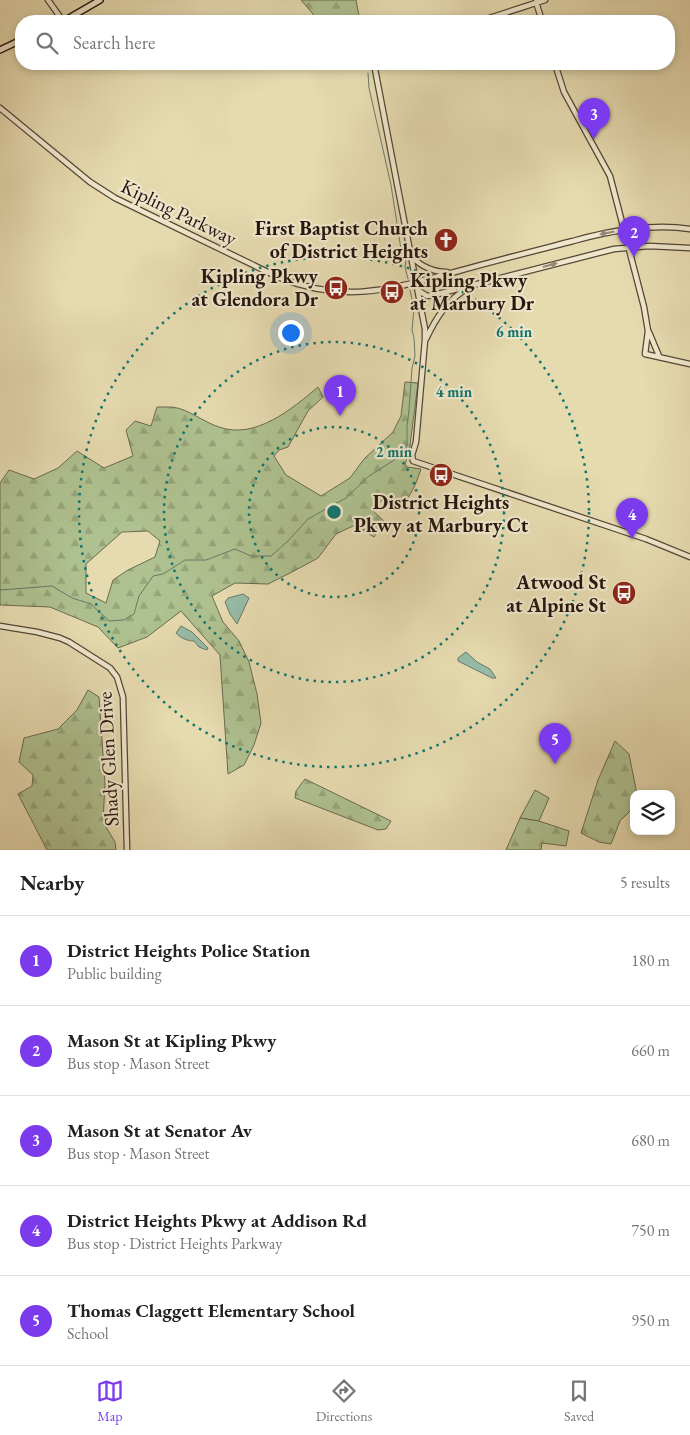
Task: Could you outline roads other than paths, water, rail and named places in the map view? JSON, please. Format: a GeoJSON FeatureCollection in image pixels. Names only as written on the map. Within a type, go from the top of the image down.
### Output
{"type":"FeatureCollection","features":[{"type":"Feature","properties":{"kind":"main road"},"geometry":{"type":"LineString","coordinates":[[74,15],[100,0]]}},
{"type":"Feature","properties":{"kind":"main road"},"geometry":{"type":"LineString","coordinates":[[0,50],[15,43]]}},
{"type":"Feature","properties":{"kind":"street"},"geometry":{"type":"LineString","coordinates":[[48,0],[59,15]]}},
{"type":"Feature","properties":{"kind":"street"},"geometry":{"type":"LineString","coordinates":[[498,15],[545,0]]}},
{"type":"Feature","properties":{"kind":"street"},"geometry":{"type":"LineString","coordinates":[[536,2],[540,15]]}},
{"type":"Feature","properties":{"kind":"street"},"geometry":{"type":"LineString","coordinates":[[375,70],[419,291],[426,340],[416,442],[412,455],[413,461],[646,539],[690,557]]}},
{"type":"Feature","properties":{"kind":"street"},"geometry":{"type":"LineString","coordinates":[[557,70],[564,92],[610,176],[644,307],[648,331],[659,356]]}},
{"type":"Feature","properties":{"kind":"street","name":"Kipling Parkway"},"geometry":{"type":"LineString","coordinates":[[0,108],[106,194],[280,278],[313,288],[348,292],[381,290],[589,236],[624,230],[657,228],[690,230]]}},
{"type":"Feature","properties":{"kind":"street"},"geometry":{"type":"LineString","coordinates":[[419,291],[424,295],[430,296],[597,253],[628,248],[669,246],[690,248]]}},
{"type":"Feature","properties":{"kind":"street"},"geometry":{"type":"LineString","coordinates":[[412,256],[431,270],[454,272]]}},
{"type":"Feature","properties":{"kind":"street"},"geometry":{"type":"LineString","coordinates":[[426,340],[436,318],[446,306],[472,285]]}},
{"type":"Feature","properties":{"kind":"street"},"geometry":{"type":"LineString","coordinates":[[648,331],[645,354],[690,364]]}},
{"type":"Feature","properties":{"kind":"street","name":"Shady Glen Drive"},"geometry":{"type":"LineString","coordinates":[[0,626],[37,632],[64,640],[110,668],[117,677],[123,697],[127,850]]}},
{"type":"Feature","properties":{"kind":"waterway"},"geometry":{"type":"LineString","coordinates":[[368,73],[369,88],[391,185],[402,256],[406,261],[405,267],[408,279]]}},
{"type":"Feature","properties":{"kind":"waterway"},"geometry":{"type":"LineString","coordinates":[[0,590],[52,586],[72,598],[91,604],[109,621],[124,620],[134,614],[139,596],[153,576],[163,574],[185,560],[206,560],[235,549],[251,556],[271,556],[308,519],[346,498],[369,476],[399,457],[407,446],[412,368],[415,356],[412,330],[414,308],[410,290]]}},
{"type":"Feature","properties":{"kind":"place","name":"Mason St at Senator Av"},"geometry":{"type":"Point","coordinates":[594,139]}},
{"type":"Feature","properties":{"kind":"place","name":"First Baptist Church of District Heights"},"geometry":{"type":"Point","coordinates":[446,240]}},
{"type":"Feature","properties":{"kind":"place","name":"Mason St at Kipling Pkwy"},"geometry":{"type":"Point","coordinates":[634,257]}},
{"type":"Feature","properties":{"kind":"place","name":"Kipling Pkwy at Glendora Dr"},"geometry":{"type":"Point","coordinates":[336,288]}},
{"type":"Feature","properties":{"kind":"place","name":"Kipling Pkwy at Marbury Dr"},"geometry":{"type":"Point","coordinates":[392,292]}},
{"type":"Feature","properties":{"kind":"place","name":"District Heights Police Station"},"geometry":{"type":"Point","coordinates":[340,416]}},
{"type":"Feature","properties":{"kind":"place","name":"District Heights Pkwy at Marbury Ct"},"geometry":{"type":"Point","coordinates":[441,475]}},
{"type":"Feature","properties":{"kind":"place","name":"District Heights Pkwy at Addison Rd"},"geometry":{"type":"Point","coordinates":[632,539]}},
{"type":"Feature","properties":{"kind":"place","name":"Atwood St at Alpine St"},"geometry":{"type":"Point","coordinates":[624,593]}},
{"type":"Feature","properties":{"kind":"place","name":"Thomas Claggett Elementary School"},"geometry":{"type":"Point","coordinates":[555,764]}}]}
